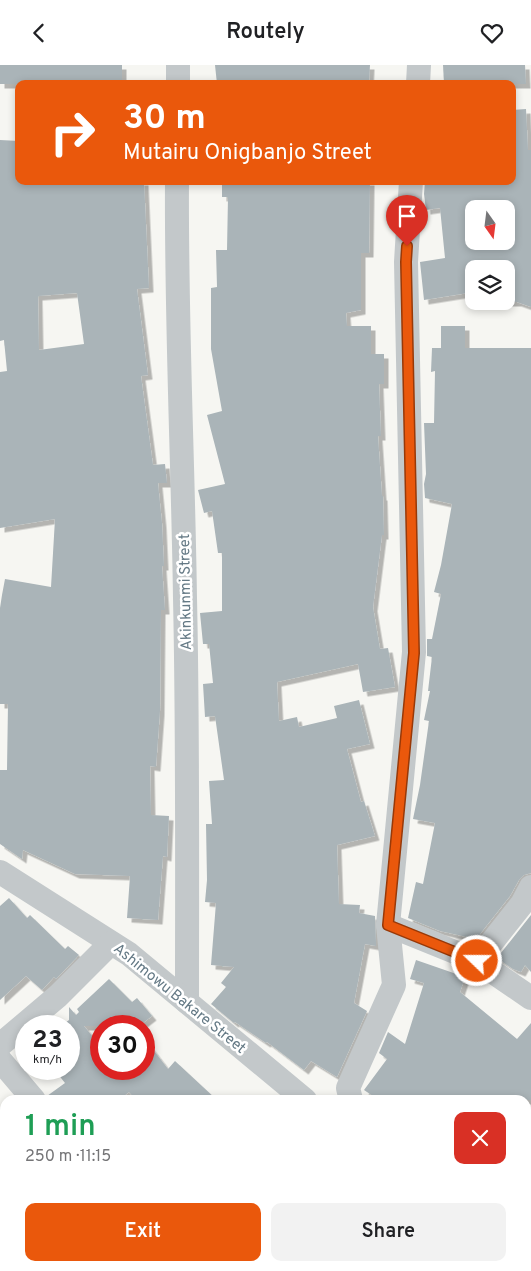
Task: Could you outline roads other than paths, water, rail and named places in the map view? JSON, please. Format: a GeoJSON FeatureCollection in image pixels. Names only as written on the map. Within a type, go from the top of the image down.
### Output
{"type":"FeatureCollection","features":[{"type":"Feature","properties":{"kind":"street"},"geometry":{"type":"LineString","coordinates":[[178,65],[178,80]]}},
{"type":"Feature","properties":{"kind":"street"},"geometry":{"type":"LineString","coordinates":[[418,80],[419,65]]}},
{"type":"Feature","properties":{"kind":"street","name":"Akinkunmi Street"},"geometry":{"type":"LineString","coordinates":[[177,185],[176,274],[187,668],[188,1002]]}},
{"type":"Feature","properties":{"kind":"street"},"geometry":{"type":"LineString","coordinates":[[350,1095],[348,1088],[394,985],[388,925],[414,653],[406,262],[411,185]]}},
{"type":"Feature","properties":{"kind":"street","name":"Ashimowu Bakare Street"},"geometry":{"type":"LineString","coordinates":[[0,872],[129,954],[299,1095]]}},
{"type":"Feature","properties":{"kind":"street"},"geometry":{"type":"LineString","coordinates":[[477,961],[522,905],[531,887]]}},
{"type":"Feature","properties":{"kind":"street"},"geometry":{"type":"LineString","coordinates":[[388,925],[477,961],[531,998]]}},
{"type":"Feature","properties":{"kind":"street"},"geometry":{"type":"LineString","coordinates":[[0,1045],[58,996],[112,943]]}},
{"type":"Feature","properties":{"kind":"street"},"geometry":{"type":"LineString","coordinates":[[0,1060],[30,1095]]}}]}
